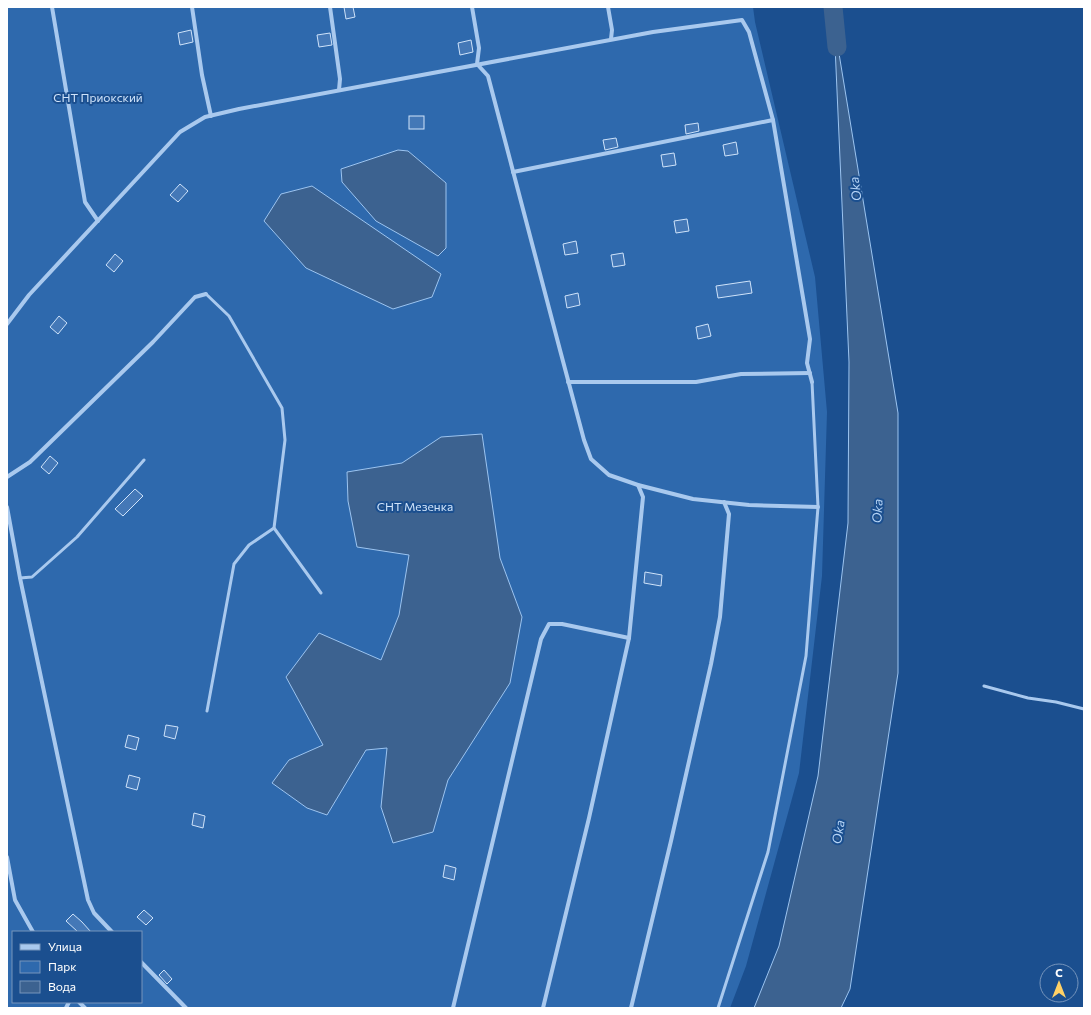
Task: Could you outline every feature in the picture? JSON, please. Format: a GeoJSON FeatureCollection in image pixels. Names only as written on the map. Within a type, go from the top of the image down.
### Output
{"type":"FeatureCollection","features":[{"type":"Feature","properties":{"kind":"street"},"geometry":{"type":"LineString","coordinates":[[52,7],[86,202],[98,221]]}},
{"type":"Feature","properties":{"kind":"street"},"geometry":{"type":"LineString","coordinates":[[192,7],[202,75],[211,116]]}},
{"type":"Feature","properties":{"kind":"street"},"geometry":{"type":"LineString","coordinates":[[330,7],[340,79],[339,90]]}},
{"type":"Feature","properties":{"kind":"street"},"geometry":{"type":"LineString","coordinates":[[472,7],[479,48],[478,64],[488,76],[568,382],[584,440],[591,459],[609,475],[638,485],[693,499],[749,505],[818,507]]}},
{"type":"Feature","properties":{"kind":"street"},"geometry":{"type":"LineString","coordinates":[[608,7],[612,30],[611,39]]}},
{"type":"Feature","properties":{"kind":"street"},"geometry":{"type":"LineString","coordinates":[[7,324],[29,295],[180,132],[205,118],[239,109],[611,39],[742,20],[749,32],[772,120],[810,339],[808,363],[812,382]]}},
{"type":"Feature","properties":{"kind":"street"},"geometry":{"type":"LineString","coordinates":[[513,172],[772,120]]}},
{"type":"Feature","properties":{"kind":"street"},"geometry":{"type":"LineString","coordinates":[[7,477],[30,462],[153,342],[195,298],[206,294]]}},
{"type":"Feature","properties":{"kind":"street"},"geometry":{"type":"LineString","coordinates":[[568,382],[696,382],[741,374],[810,373]]}},
{"type":"Feature","properties":{"kind":"street"},"geometry":{"type":"LineString","coordinates":[[543,1008],[589,818],[629,638],[643,497],[638,485]]}},
{"type":"Feature","properties":{"kind":"street"},"geometry":{"type":"LineString","coordinates":[[631,1008],[670,849],[720,617],[729,514],[724,502]]}},
{"type":"Feature","properties":{"kind":"street"},"geometry":{"type":"LineString","coordinates":[[7,507],[20,578],[88,900],[94,913],[111,931]]}},
{"type":"Feature","properties":{"kind":"street"},"geometry":{"type":"LineString","coordinates":[[453,1008],[541,639],[548,624],[562,624],[629,638]]}},
{"type":"Feature","properties":{"kind":"street"},"geometry":{"type":"LineString","coordinates":[[7,857],[15,900],[33,931]]}},
{"type":"Feature","properties":{"kind":"street"},"geometry":{"type":"LineString","coordinates":[[142,963],[186,1008]]}},
{"type":"Feature","properties":{"kind":"lane"},"geometry":{"type":"LineString","coordinates":[[206,294],[229,316],[282,408],[286,440],[274,528],[321,593]]}},
{"type":"Feature","properties":{"kind":"lane"},"geometry":{"type":"LineString","coordinates":[[718,1008],[768,852],[806,656],[818,507],[812,382]]}},
{"type":"Feature","properties":{"kind":"lane"},"geometry":{"type":"LineString","coordinates":[[20,578],[32,577],[77,536],[144,460]]}},
{"type":"Feature","properties":{"kind":"lane"},"geometry":{"type":"LineString","coordinates":[[207,711],[234,564],[249,545],[274,528]]}},
{"type":"Feature","properties":{"kind":"lane"},"geometry":{"type":"LineString","coordinates":[[984,686],[1028,698],[1056,702],[1084,709]]}},
{"type":"Feature","properties":{"kind":"green space","name":"СНТ Мезенка"},"geometry":{"type":"Polygon","coordinates":[[[7,7],[753,7],[755,22],[815,277],[827,412],[822,576],[799,773],[746,966],[730,1008],[7,1008],[7,7]]]}},
{"type":"Feature","properties":{"kind":"water"},"geometry":{"type":"Polygon","coordinates":[[[834,23],[898,413],[898,673],[850,989],[841,1008],[754,1008],[779,946],[818,776],[848,523],[849,362],[834,23]]]}},
{"type":"Feature","properties":{"kind":"water"},"geometry":{"type":"Polygon","coordinates":[[[398,150],[408,151],[446,183],[446,248],[438,256],[376,221],[342,182],[341,169],[398,150]]]}},
{"type":"Feature","properties":{"kind":"water"},"geometry":{"type":"Polygon","coordinates":[[[312,186],[441,274],[432,297],[393,309],[306,268],[264,221],[281,194],[312,186]]]}},
{"type":"Feature","properties":{"kind":"water"},"geometry":{"type":"Polygon","coordinates":[[[482,434],[500,558],[522,617],[510,683],[448,780],[433,832],[393,843],[381,807],[387,748],[366,750],[327,815],[307,808],[272,783],[289,760],[323,745],[286,677],[319,633],[381,660],[399,615],[409,555],[357,547],[348,501],[347,472],[402,463],[441,437],[482,434]]]}},
{"type":"Feature","properties":{"kind":"building"},"geometry":{"type":"Polygon","coordinates":[[[344,7],[353,7],[355,17],[346,19],[344,7]]]}},
{"type":"Feature","properties":{"kind":"building"},"geometry":{"type":"Polygon","coordinates":[[[191,30],[193,42],[180,45],[178,33],[191,30]]]}},
{"type":"Feature","properties":{"kind":"building"},"geometry":{"type":"Polygon","coordinates":[[[330,33],[332,45],[319,47],[317,35],[330,33]]]}},
{"type":"Feature","properties":{"kind":"building"},"geometry":{"type":"Polygon","coordinates":[[[471,40],[473,52],[460,55],[458,43],[471,40]]]}},
{"type":"Feature","properties":{"kind":"building"},"geometry":{"type":"Polygon","coordinates":[[[409,116],[424,116],[424,129],[409,129],[409,116]]]}},
{"type":"Feature","properties":{"kind":"building"},"geometry":{"type":"Polygon","coordinates":[[[698,123],[699,131],[686,134],[685,125],[698,123]]]}},
{"type":"Feature","properties":{"kind":"building"},"geometry":{"type":"Polygon","coordinates":[[[616,138],[618,147],[605,150],[603,140],[616,138]]]}},
{"type":"Feature","properties":{"kind":"building"},"geometry":{"type":"Polygon","coordinates":[[[736,142],[738,154],[725,156],[723,145],[736,142]]]}},
{"type":"Feature","properties":{"kind":"building"},"geometry":{"type":"Polygon","coordinates":[[[674,153],[676,165],[663,167],[661,155],[674,153]]]}},
{"type":"Feature","properties":{"kind":"building"},"geometry":{"type":"Polygon","coordinates":[[[180,184],[188,191],[178,202],[170,195],[180,184]]]}},
{"type":"Feature","properties":{"kind":"building"},"geometry":{"type":"Polygon","coordinates":[[[687,219],[689,231],[676,233],[674,221],[687,219]]]}},
{"type":"Feature","properties":{"kind":"building"},"geometry":{"type":"Polygon","coordinates":[[[576,241],[578,253],[565,255],[563,244],[576,241]]]}},
{"type":"Feature","properties":{"kind":"building"},"geometry":{"type":"Polygon","coordinates":[[[623,253],[625,265],[613,267],[611,255],[623,253]]]}},
{"type":"Feature","properties":{"kind":"building"},"geometry":{"type":"Polygon","coordinates":[[[115,254],[123,261],[114,272],[106,265],[115,254]]]}},
{"type":"Feature","properties":{"kind":"building"},"geometry":{"type":"Polygon","coordinates":[[[750,281],[752,293],[718,298],[716,286],[750,281]]]}},
{"type":"Feature","properties":{"kind":"building"},"geometry":{"type":"Polygon","coordinates":[[[578,293],[580,305],[567,308],[565,296],[578,293]]]}},
{"type":"Feature","properties":{"kind":"building"},"geometry":{"type":"Polygon","coordinates":[[[59,316],[67,323],[58,334],[50,327],[59,316]]]}},
{"type":"Feature","properties":{"kind":"building"},"geometry":{"type":"Polygon","coordinates":[[[708,324],[711,336],[698,339],[696,327],[708,324]]]}},
{"type":"Feature","properties":{"kind":"building"},"geometry":{"type":"Polygon","coordinates":[[[50,456],[58,463],[49,474],[41,467],[50,456]]]}},
{"type":"Feature","properties":{"kind":"building"},"geometry":{"type":"Polygon","coordinates":[[[135,489],[143,496],[123,516],[115,509],[135,489]]]}},
{"type":"Feature","properties":{"kind":"building"},"geometry":{"type":"Polygon","coordinates":[[[645,572],[662,575],[661,586],[644,583],[645,572]]]}},
{"type":"Feature","properties":{"kind":"building"},"geometry":{"type":"Polygon","coordinates":[[[166,725],[178,727],[175,739],[164,736],[166,725]]]}},
{"type":"Feature","properties":{"kind":"building"},"geometry":{"type":"Polygon","coordinates":[[[128,735],[139,738],[136,750],[125,747],[128,735]]]}},
{"type":"Feature","properties":{"kind":"building"},"geometry":{"type":"Polygon","coordinates":[[[129,775],[140,778],[137,790],[126,787],[129,775]]]}},
{"type":"Feature","properties":{"kind":"building"},"geometry":{"type":"Polygon","coordinates":[[[194,813],[205,816],[203,828],[192,825],[194,813]]]}},
{"type":"Feature","properties":{"kind":"building"},"geometry":{"type":"Polygon","coordinates":[[[445,865],[456,868],[454,880],[443,877],[445,865]]]}},
{"type":"Feature","properties":{"kind":"building"},"geometry":{"type":"Polygon","coordinates":[[[144,910],[153,918],[146,925],[137,917],[144,910]]]}},
{"type":"Feature","properties":{"kind":"building"},"geometry":{"type":"Polygon","coordinates":[[[73,914],[90,931],[77,931],[66,921],[73,914]]]}},
{"type":"Feature","properties":{"kind":"building"},"geometry":{"type":"Polygon","coordinates":[[[164,970],[172,979],[167,984],[159,975],[164,970]]]}},
{"type":"Feature","properties":{"kind":"waterway","name":"Oka"},"geometry":{"type":"LineString","coordinates":[[833,7],[837,47]]}},
{"type":"Feature","properties":{"kind":"park label","name":"СНТ Приокский"},"geometry":{"type":"Point","coordinates":[98,97]}}]}
